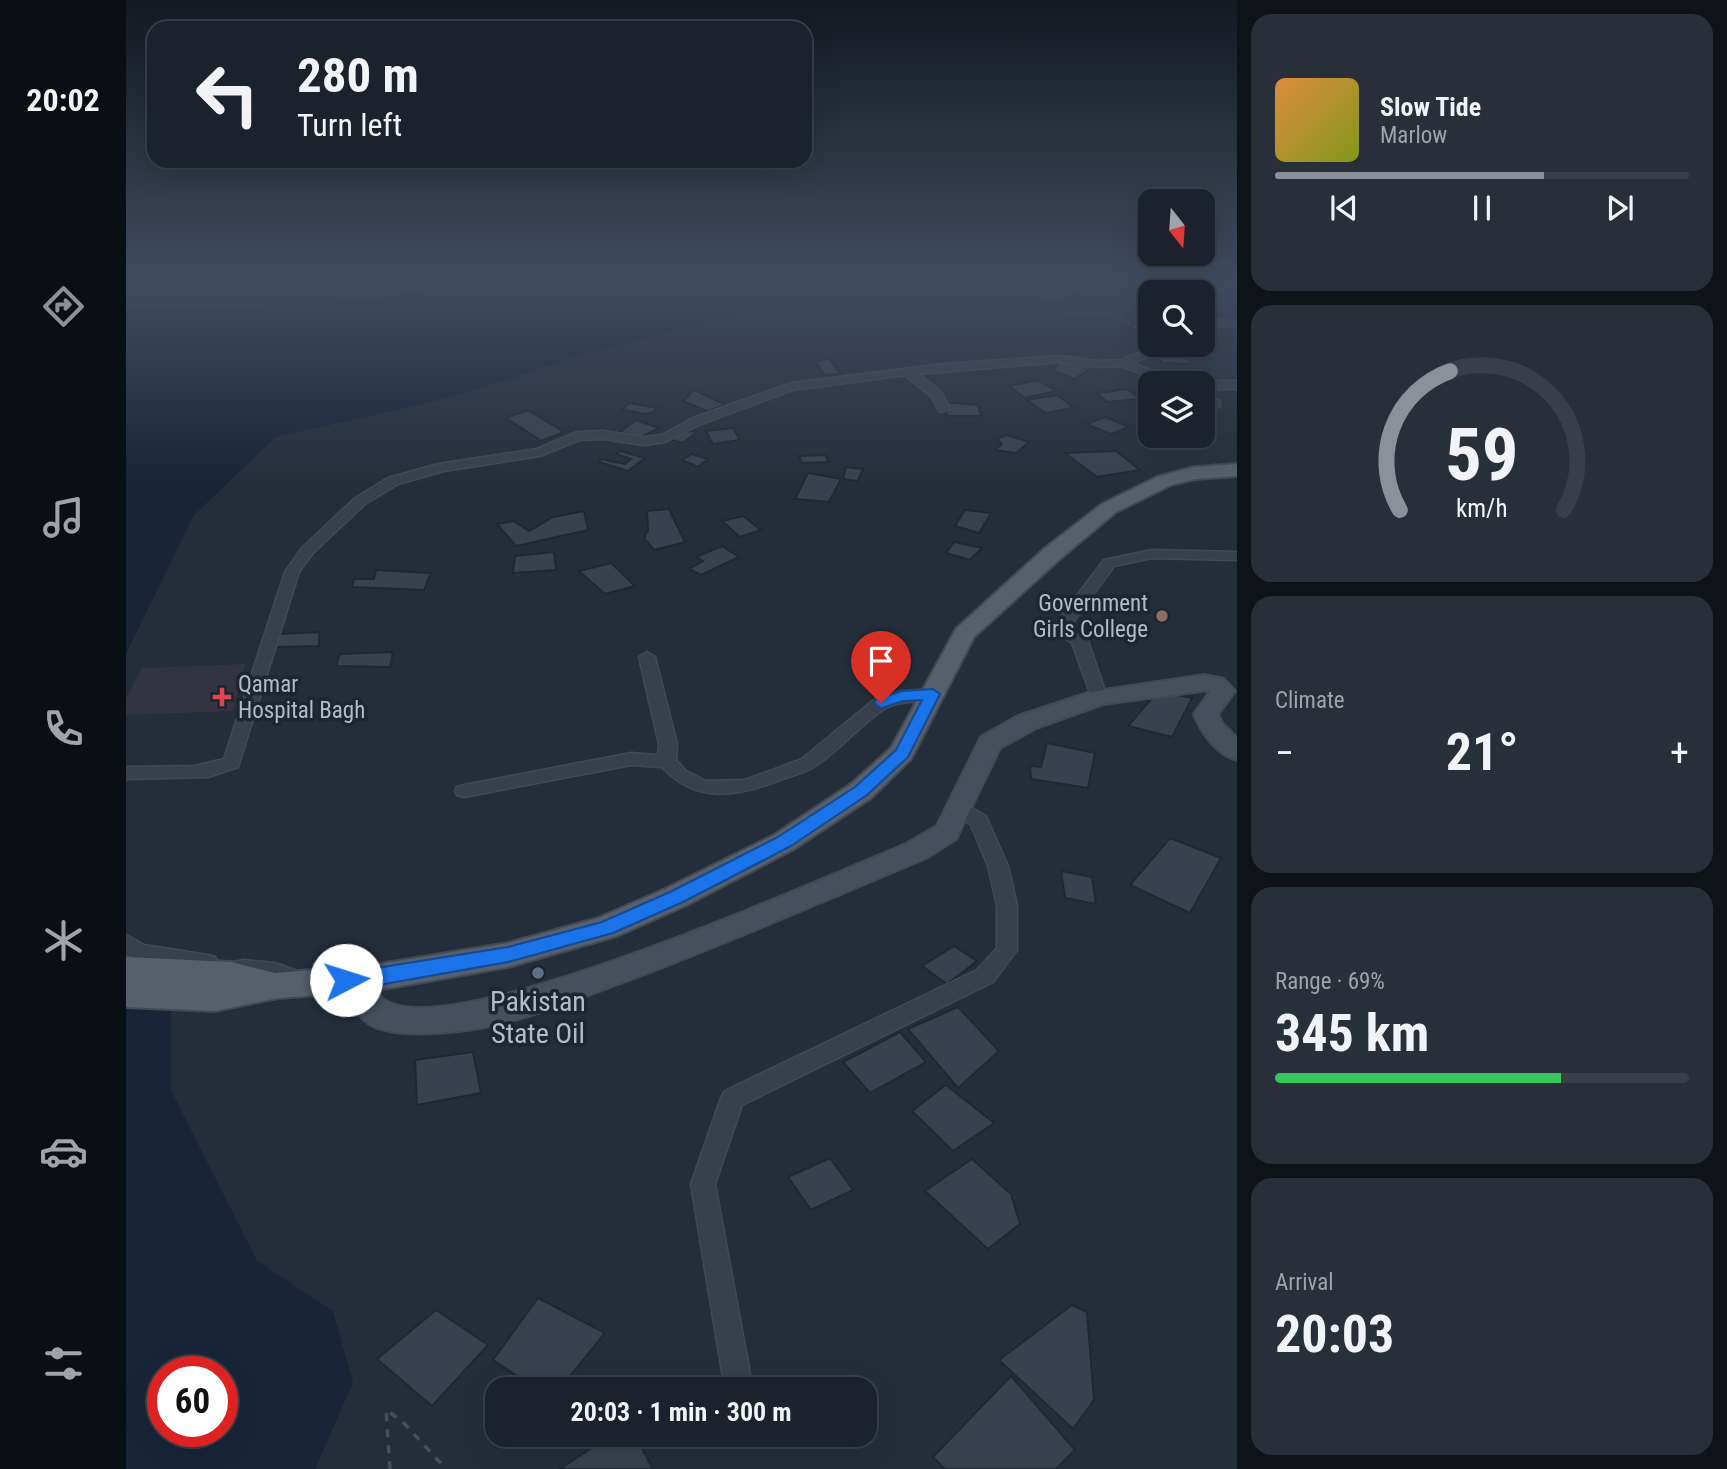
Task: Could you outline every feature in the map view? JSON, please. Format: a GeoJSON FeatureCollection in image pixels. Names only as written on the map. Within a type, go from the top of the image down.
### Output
{"type":"FeatureCollection","features":[{"type":"Feature","properties":{"kind":"main road"},"geometry":{"type":"LineString","coordinates":[[126,994],[215,998],[293,984],[366,978],[508,955],[606,928],[676,897],[784,842],[861,791],[902,753],[964,635],[1053,553],[1109,508],[1164,481],[1194,473],[1237,470]]}},
{"type":"Feature","properties":{"kind":"main road"},"geometry":{"type":"LineString","coordinates":[[366,978],[365,1000],[377,1014],[411,1021],[476,1016],[560,993],[668,953],[916,851],[947,832],[990,743],[1027,722],[1099,697],[1204,682],[1216,684],[1223,691],[1206,714],[1211,727],[1237,752]]}},
{"type":"Feature","properties":{"kind":"main road"},"geometry":{"type":"LineString","coordinates":[[126,970],[231,975],[293,984]]}},
{"type":"Feature","properties":{"kind":"street"},"geometry":{"type":"LineString","coordinates":[[126,773],[144,770],[218,771],[232,763],[292,572],[308,550],[360,500],[393,481],[443,467],[540,452],[553,444],[577,436],[603,435],[644,441],[664,438],[697,421],[753,403],[791,387],[908,372],[1061,359],[1097,364],[1121,363],[1138,357]]}},
{"type":"Feature","properties":{"kind":"street"},"geometry":{"type":"LineString","coordinates":[[1121,363],[1144,371]]}},
{"type":"Feature","properties":{"kind":"street"},"geometry":{"type":"LineString","coordinates":[[908,372],[937,395],[943,408]]}},
{"type":"Feature","properties":{"kind":"street"},"geometry":{"type":"LineString","coordinates":[[1215,385],[1237,385]]}},
{"type":"Feature","properties":{"kind":"street"},"geometry":{"type":"LineString","coordinates":[[1099,697],[1089,664],[1082,655],[1080,641],[1059,630],[1109,563],[1152,554],[1237,556]]}},
{"type":"Feature","properties":{"kind":"street"},"geometry":{"type":"LineString","coordinates":[[647,657],[668,744],[667,761]]}},
{"type":"Feature","properties":{"kind":"street"},"geometry":{"type":"LineString","coordinates":[[464,791],[631,759],[667,761],[680,775],[704,786],[747,786],[808,763],[881,703],[902,696],[933,694]]}},
{"type":"Feature","properties":{"kind":"street"},"geometry":{"type":"LineString","coordinates":[[737,1377],[703,1184],[720,1131],[733,1098],[985,976],[1007,950],[1007,906],[998,866],[979,821],[959,808]]}},
{"type":"Feature","properties":{"kind":"street"},"geometry":{"type":"LineString","coordinates":[[126,943],[139,952],[275,972],[293,984]]}},
{"type":"Feature","properties":{"kind":"path"},"geometry":{"type":"LineString","coordinates":[[390,1469],[386,1410],[402,1420],[446,1469]]}},
{"type":"Feature","properties":{"kind":"shaded area"},"geometry":{"type":"Polygon","coordinates":[[[126,350],[601,350],[428,403],[276,437],[194,515],[126,654],[126,350]]]}},
{"type":"Feature","properties":{"kind":"shaded area"},"geometry":{"type":"Polygon","coordinates":[[[245,664],[233,711],[126,715],[126,698],[142,668],[245,664]]]}},
{"type":"Feature","properties":{"kind":"shaded area"},"geometry":{"type":"Polygon","coordinates":[[[126,989],[171,1012],[171,1090],[257,1261],[333,1311],[353,1383],[315,1469],[126,1469],[126,989]]]}},
{"type":"Feature","properties":{"kind":"building"},"geometry":{"type":"Polygon","coordinates":[[[1161,357],[1174,357],[1188,358],[1190,364],[1161,363],[1161,357]]]}},
{"type":"Feature","properties":{"kind":"building"},"geometry":{"type":"Polygon","coordinates":[[[830,359],[840,374],[825,375],[815,361],[830,359]]]}},
{"type":"Feature","properties":{"kind":"building"},"geometry":{"type":"Polygon","coordinates":[[[1060,361],[1093,367],[1074,379],[1053,370],[1060,361]]]}},
{"type":"Feature","properties":{"kind":"building"},"geometry":{"type":"Polygon","coordinates":[[[1038,380],[1056,391],[1025,398],[1009,386],[1038,380]]]}},
{"type":"Feature","properties":{"kind":"building"},"geometry":{"type":"Polygon","coordinates":[[[1128,389],[1138,399],[1107,402],[1097,393],[1128,389]]]}},
{"type":"Feature","properties":{"kind":"building"},"geometry":{"type":"Polygon","coordinates":[[[694,390],[726,405],[707,411],[683,401],[694,390]]]}},
{"type":"Feature","properties":{"kind":"building"},"geometry":{"type":"Polygon","coordinates":[[[1057,395],[1074,408],[1046,413],[1027,400],[1057,395]]]}},
{"type":"Feature","properties":{"kind":"building"},"geometry":{"type":"Polygon","coordinates":[[[945,402],[978,405],[981,416],[947,416],[945,402]]]}},
{"type":"Feature","properties":{"kind":"building"},"geometry":{"type":"Polygon","coordinates":[[[629,403],[657,408],[652,413],[644,414],[622,410],[629,403]]]}},
{"type":"Feature","properties":{"kind":"building"},"geometry":{"type":"Polygon","coordinates":[[[528,410],[564,432],[541,441],[506,418],[528,410]]]}},
{"type":"Feature","properties":{"kind":"building"},"geometry":{"type":"Polygon","coordinates":[[[1105,417],[1129,427],[1111,434],[1086,424],[1105,417]]]}},
{"type":"Feature","properties":{"kind":"building"},"geometry":{"type":"Polygon","coordinates":[[[636,420],[659,428],[641,437],[620,432],[636,420]]]}},
{"type":"Feature","properties":{"kind":"building"},"geometry":{"type":"Polygon","coordinates":[[[733,428],[740,440],[713,444],[706,431],[733,428]]]}},
{"type":"Feature","properties":{"kind":"building"},"geometry":{"type":"Polygon","coordinates":[[[683,430],[697,432],[683,443],[668,439],[683,430]]]}},
{"type":"Feature","properties":{"kind":"building"},"geometry":{"type":"Polygon","coordinates":[[[1006,435],[1029,442],[1016,453],[995,450],[1002,444],[997,439],[1006,435]]]}},
{"type":"Feature","properties":{"kind":"building"},"geometry":{"type":"Polygon","coordinates":[[[621,451],[645,458],[628,471],[599,462],[601,459],[625,464],[631,459],[616,454],[621,451]]]}},
{"type":"Feature","properties":{"kind":"building"},"geometry":{"type":"Polygon","coordinates":[[[1116,451],[1140,470],[1097,477],[1065,453],[1116,451]]]}},
{"type":"Feature","properties":{"kind":"building"},"geometry":{"type":"Polygon","coordinates":[[[692,454],[708,459],[698,467],[682,460],[692,454]]]}},
{"type":"Feature","properties":{"kind":"building"},"geometry":{"type":"Polygon","coordinates":[[[825,455],[829,462],[802,463],[799,456],[825,455]]]}},
{"type":"Feature","properties":{"kind":"building"},"geometry":{"type":"Polygon","coordinates":[[[846,467],[863,469],[858,481],[843,479],[846,467]]]}},
{"type":"Feature","properties":{"kind":"building"},"geometry":{"type":"Polygon","coordinates":[[[808,473],[841,479],[829,502],[795,499],[808,473]]]}},
{"type":"Feature","properties":{"kind":"building"},"geometry":{"type":"Polygon","coordinates":[[[669,509],[685,542],[654,550],[644,538],[648,530],[647,511],[669,509]]]}},
{"type":"Feature","properties":{"kind":"building"},"geometry":{"type":"Polygon","coordinates":[[[965,510],[991,513],[979,533],[955,526],[965,510]]]}},
{"type":"Feature","properties":{"kind":"building"},"geometry":{"type":"Polygon","coordinates":[[[584,511],[588,530],[516,546],[497,524],[514,521],[529,531],[553,517],[584,511]]]}},
{"type":"Feature","properties":{"kind":"building"},"geometry":{"type":"Polygon","coordinates":[[[743,516],[761,530],[740,537],[722,521],[743,516]]]}},
{"type":"Feature","properties":{"kind":"building"},"geometry":{"type":"Polygon","coordinates":[[[954,542],[982,548],[970,560],[946,553],[954,542]]]}},
{"type":"Feature","properties":{"kind":"building"},"geometry":{"type":"Polygon","coordinates":[[[722,546],[739,557],[701,575],[689,569],[703,561],[696,557],[722,546]]]}},
{"type":"Feature","properties":{"kind":"building"},"geometry":{"type":"Polygon","coordinates":[[[554,552],[556,570],[513,573],[515,556],[554,552]]]}},
{"type":"Feature","properties":{"kind":"building"},"geometry":{"type":"Polygon","coordinates":[[[611,563],[635,586],[605,594],[579,571],[611,563]]]}},
{"type":"Feature","properties":{"kind":"building"},"geometry":{"type":"Polygon","coordinates":[[[376,570],[431,573],[424,590],[352,587],[354,579],[374,579],[376,570]]]}},
{"type":"Feature","properties":{"kind":"building"},"geometry":{"type":"Polygon","coordinates":[[[319,632],[319,646],[275,647],[279,634],[319,632]]]}},
{"type":"Feature","properties":{"kind":"building"},"geometry":{"type":"Polygon","coordinates":[[[393,652],[390,667],[336,666],[340,654],[393,652]]]}},
{"type":"Feature","properties":{"kind":"building"},"geometry":{"type":"Polygon","coordinates":[[[1158,691],[1192,698],[1172,737],[1128,726],[1158,691]]]}},
{"type":"Feature","properties":{"kind":"building"},"geometry":{"type":"Polygon","coordinates":[[[1047,743],[1095,753],[1088,788],[1031,779],[1030,766],[1041,767],[1047,743]]]}},
{"type":"Feature","properties":{"kind":"building"},"geometry":{"type":"Polygon","coordinates":[[[1170,838],[1221,858],[1190,913],[1130,885],[1170,838]]]}},
{"type":"Feature","properties":{"kind":"building"},"geometry":{"type":"Polygon","coordinates":[[[1061,871],[1092,877],[1096,904],[1065,898],[1061,871]]]}},
{"type":"Feature","properties":{"kind":"building"},"geometry":{"type":"Polygon","coordinates":[[[954,946],[977,961],[947,984],[922,966],[954,946]]]}},
{"type":"Feature","properties":{"kind":"building"},"geometry":{"type":"Polygon","coordinates":[[[958,1007],[999,1051],[958,1088],[908,1029],[958,1007]]]}},
{"type":"Feature","properties":{"kind":"building"},"geometry":{"type":"Polygon","coordinates":[[[900,1032],[926,1062],[870,1093],[843,1062],[900,1032]]]}},
{"type":"Feature","properties":{"kind":"building"},"geometry":{"type":"Polygon","coordinates":[[[473,1052],[481,1093],[417,1105],[415,1060],[473,1052]]]}},
{"type":"Feature","properties":{"kind":"building"},"geometry":{"type":"Polygon","coordinates":[[[946,1085],[994,1123],[953,1151],[912,1111],[946,1085]]]}},
{"type":"Feature","properties":{"kind":"building"},"geometry":{"type":"Polygon","coordinates":[[[830,1158],[853,1190],[811,1210],[788,1177],[830,1158]]]}},
{"type":"Feature","properties":{"kind":"building"},"geometry":{"type":"Polygon","coordinates":[[[972,1159],[1011,1194],[1020,1224],[988,1249],[925,1191],[972,1159]]]}},
{"type":"Feature","properties":{"kind":"building"},"geometry":{"type":"Polygon","coordinates":[[[538,1298],[605,1333],[569,1377],[518,1377],[493,1360],[538,1298]]]}},
{"type":"Feature","properties":{"kind":"building"},"geometry":{"type":"Polygon","coordinates":[[[1072,1305],[1087,1312],[1094,1400],[1073,1429],[999,1360],[1072,1305]]]}},
{"type":"Feature","properties":{"kind":"building"},"geometry":{"type":"Polygon","coordinates":[[[436,1310],[488,1345],[432,1406],[377,1359],[436,1310]]]}},
{"type":"Feature","properties":{"kind":"building"},"geometry":{"type":"Polygon","coordinates":[[[1011,1376],[1075,1450],[1056,1469],[945,1469],[933,1457],[1011,1376]]]}},
{"type":"Feature","properties":{"kind":"building"},"geometry":{"type":"Polygon","coordinates":[[[593,1447],[641,1447],[653,1469],[560,1469],[593,1447]]]}},
{"type":"Feature","properties":{"kind":"place","name":"Government Girls College"},"geometry":{"type":"Point","coordinates":[1162,616]}},
{"type":"Feature","properties":{"kind":"place","name":"Qamar Hospital Bagh"},"geometry":{"type":"Point","coordinates":[222,697]}},
{"type":"Feature","properties":{"kind":"place","name":"Pakistan State Oil"},"geometry":{"type":"Point","coordinates":[538,973]}},
{"type":"Feature","properties":{"kind":"route"},"geometry":{"type":"LineString","coordinates":[[346,980],[373,978],[508,955],[606,928],[676,897],[784,842],[861,791],[902,753],[933,694],[902,696],[881,703]]}}]}
